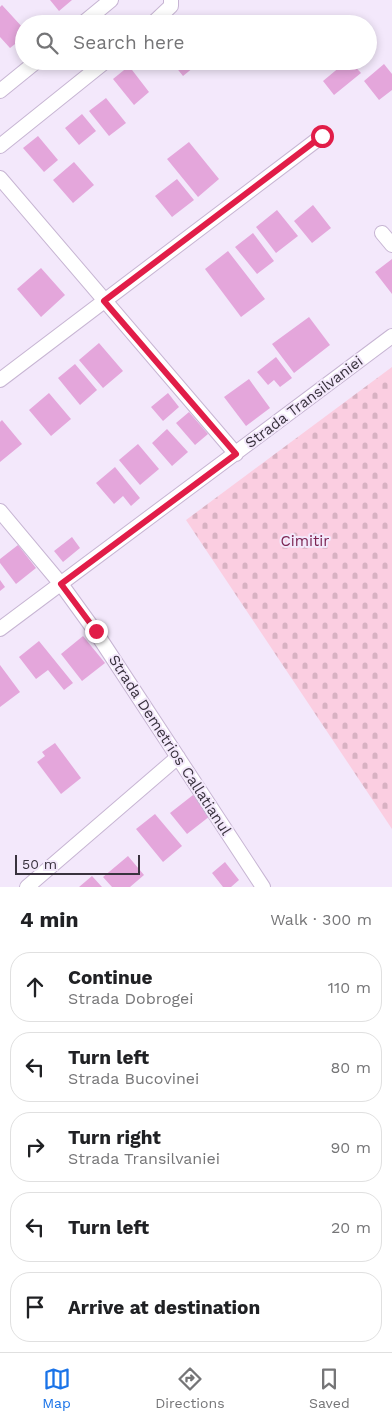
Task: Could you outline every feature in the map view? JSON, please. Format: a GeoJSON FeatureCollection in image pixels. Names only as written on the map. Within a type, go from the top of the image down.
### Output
{"type":"FeatureCollection","features":[{"type":"Feature","properties":{"kind":"street"},"geometry":{"type":"LineString","coordinates":[[93,15],[111,0]]}},
{"type":"Feature","properties":{"kind":"street"},"geometry":{"type":"LineString","coordinates":[[162,15],[171,6],[170,0]]}},
{"type":"Feature","properties":{"kind":"street"},"geometry":{"type":"LineString","coordinates":[[0,92],[26,70]]}},
{"type":"Feature","properties":{"kind":"street"},"geometry":{"type":"LineString","coordinates":[[0,146],[95,70]]}},
{"type":"Feature","properties":{"kind":"street"},"geometry":{"type":"LineString","coordinates":[[2,375],[104,301],[322,136]]}},
{"type":"Feature","properties":{"kind":"street"},"geometry":{"type":"LineString","coordinates":[[0,178],[236,454]]}},
{"type":"Feature","properties":{"kind":"street"},"geometry":{"type":"LineString","coordinates":[[382,233],[392,245]]}},
{"type":"Feature","properties":{"kind":"street","name":"Strada Transilvaniei"},"geometry":{"type":"LineString","coordinates":[[0,629],[392,336]]}},
{"type":"Feature","properties":{"kind":"street","name":"Strada Demetrios Callatianul"},"geometry":{"type":"LineString","coordinates":[[0,511],[61,584],[96,631],[263,887]]}},
{"type":"Feature","properties":{"kind":"street"},"geometry":{"type":"LineString","coordinates":[[26,887],[178,757]]}},
{"type":"Feature","properties":{"kind":"green space","name":"Cimitir"},"geometry":{"type":"Polygon","coordinates":[[[392,367],[392,829],[186,520],[392,367]]]}},
{"type":"Feature","properties":{"kind":"building"},"geometry":{"type":"Polygon","coordinates":[[[50,0],[72,0],[59,11],[50,0]]]}},
{"type":"Feature","properties":{"kind":"building"},"geometry":{"type":"Polygon","coordinates":[[[2,5],[15,19],[15,44],[10,48],[0,37],[0,7],[2,5]]]}},
{"type":"Feature","properties":{"kind":"building"},"geometry":{"type":"Polygon","coordinates":[[[384,64],[392,74],[392,90],[379,100],[364,81],[384,64]]]}},
{"type":"Feature","properties":{"kind":"building"},"geometry":{"type":"Polygon","coordinates":[[[124,70],[132,70],[149,92],[134,105],[113,79],[124,70]]]}},
{"type":"Feature","properties":{"kind":"building"},"geometry":{"type":"Polygon","coordinates":[[[178,70],[190,70],[183,76],[178,70]]]}},
{"type":"Feature","properties":{"kind":"building"},"geometry":{"type":"Polygon","coordinates":[[[336,70],[358,70],[361,73],[334,95],[323,81],[336,70]]]}},
{"type":"Feature","properties":{"kind":"building"},"geometry":{"type":"Polygon","coordinates":[[[106,98],[126,123],[109,136],[89,111],[106,98]]]}},
{"type":"Feature","properties":{"kind":"building"},"geometry":{"type":"Polygon","coordinates":[[[82,114],[96,131],[79,145],[65,128],[82,114]]]}},
{"type":"Feature","properties":{"kind":"building"},"geometry":{"type":"Polygon","coordinates":[[[38,136],[58,160],[44,172],[23,148],[38,136]]]}},
{"type":"Feature","properties":{"kind":"building"},"geometry":{"type":"Polygon","coordinates":[[[189,142],[219,179],[198,197],[167,159],[189,142]]]}},
{"type":"Feature","properties":{"kind":"building"},"geometry":{"type":"Polygon","coordinates":[[[74,162],[94,185],[73,203],[53,180],[74,162]]]}},
{"type":"Feature","properties":{"kind":"building"},"geometry":{"type":"Polygon","coordinates":[[[177,179],[194,200],[172,217],[155,196],[177,179]]]}},
{"type":"Feature","properties":{"kind":"building"},"geometry":{"type":"Polygon","coordinates":[[[313,205],[331,228],[312,243],[294,221],[313,205]]]}},
{"type":"Feature","properties":{"kind":"building"},"geometry":{"type":"Polygon","coordinates":[[[277,210],[298,236],[276,253],[256,227],[277,210]]]}},
{"type":"Feature","properties":{"kind":"building"},"geometry":{"type":"Polygon","coordinates":[[[253,233],[274,261],[257,274],[235,247],[253,233]]]}},
{"type":"Feature","properties":{"kind":"building"},"geometry":{"type":"Polygon","coordinates":[[[228,251],[265,299],[241,317],[205,269],[228,251]]]}},
{"type":"Feature","properties":{"kind":"building"},"geometry":{"type":"Polygon","coordinates":[[[392,259],[392,294],[375,272],[392,259]]]}},
{"type":"Feature","properties":{"kind":"building"},"geometry":{"type":"Polygon","coordinates":[[[41,268],[65,295],[41,317],[17,289],[41,268]]]}},
{"type":"Feature","properties":{"kind":"building"},"geometry":{"type":"Polygon","coordinates":[[[309,317],[330,345],[294,373],[272,344],[309,317]]]}},
{"type":"Feature","properties":{"kind":"building"},"geometry":{"type":"Polygon","coordinates":[[[99,343],[123,371],[103,388],[79,360],[99,343]]]}},
{"type":"Feature","properties":{"kind":"building"},"geometry":{"type":"Polygon","coordinates":[[[276,357],[292,378],[280,387],[274,380],[268,385],[257,372],[276,357]]]}},
{"type":"Feature","properties":{"kind":"building"},"geometry":{"type":"Polygon","coordinates":[[[75,364],[97,390],[80,405],[58,378],[75,364]]]}},
{"type":"Feature","properties":{"kind":"building"},"geometry":{"type":"Polygon","coordinates":[[[249,379],[270,408],[246,426],[224,397],[249,379]]]}},
{"type":"Feature","properties":{"kind":"building"},"geometry":{"type":"Polygon","coordinates":[[[49,393],[71,419],[51,436],[29,410],[49,393]]]}},
{"type":"Feature","properties":{"kind":"building"},"geometry":{"type":"Polygon","coordinates":[[[168,393],[179,407],[163,421],[151,407],[168,393]]]}},
{"type":"Feature","properties":{"kind":"building"},"geometry":{"type":"Polygon","coordinates":[[[189,412],[208,434],[195,445],[176,423],[189,412]]]}},
{"type":"Feature","properties":{"kind":"building"},"geometry":{"type":"Polygon","coordinates":[[[2,420],[22,444],[0,462],[0,422],[2,420]]]}},
{"type":"Feature","properties":{"kind":"building"},"geometry":{"type":"Polygon","coordinates":[[[167,429],[188,452],[172,466],[152,443],[167,429]]]}},
{"type":"Feature","properties":{"kind":"building"},"geometry":{"type":"Polygon","coordinates":[[[138,444],[159,469],[140,485],[119,460],[138,444]]]}},
{"type":"Feature","properties":{"kind":"building"},"geometry":{"type":"Polygon","coordinates":[[[115,467],[140,498],[131,506],[123,496],[114,504],[96,483],[115,467]]]}},
{"type":"Feature","properties":{"kind":"building"},"geometry":{"type":"Polygon","coordinates":[[[72,537],[80,548],[63,562],[54,551],[72,537]]]}},
{"type":"Feature","properties":{"kind":"building"},"geometry":{"type":"Polygon","coordinates":[[[18,545],[36,568],[16,584],[0,563],[0,559],[18,545]]]}},
{"type":"Feature","properties":{"kind":"building"},"geometry":{"type":"Polygon","coordinates":[[[0,580],[5,587],[0,591],[0,580]]]}},
{"type":"Feature","properties":{"kind":"building"},"geometry":{"type":"Polygon","coordinates":[[[83,636],[105,663],[82,681],[61,654],[83,636]]]}},
{"type":"Feature","properties":{"kind":"building"},"geometry":{"type":"Polygon","coordinates":[[[39,641],[73,683],[64,690],[48,670],[36,679],[19,657],[39,641]]]}},
{"type":"Feature","properties":{"kind":"building"},"geometry":{"type":"Polygon","coordinates":[[[0,665],[20,692],[0,707],[0,665]]]}},
{"type":"Feature","properties":{"kind":"building"},"geometry":{"type":"Polygon","coordinates":[[[55,743],[81,778],[61,794],[37,762],[45,756],[42,752],[55,743]]]}},
{"type":"Feature","properties":{"kind":"building"},"geometry":{"type":"Polygon","coordinates":[[[193,795],[210,816],[187,834],[170,813],[193,795]]]}},
{"type":"Feature","properties":{"kind":"building"},"geometry":{"type":"Polygon","coordinates":[[[155,814],[182,846],[163,862],[136,829],[155,814]]]}},
{"type":"Feature","properties":{"kind":"building"},"geometry":{"type":"Polygon","coordinates":[[[128,856],[144,875],[130,887],[112,887],[103,877],[128,856]]]}},
{"type":"Feature","properties":{"kind":"building"},"geometry":{"type":"Polygon","coordinates":[[[225,862],[239,880],[231,887],[223,887],[212,873],[225,862]]]}},
{"type":"Feature","properties":{"kind":"building"},"geometry":{"type":"Polygon","coordinates":[[[92,876],[102,887],[79,887],[92,876]]]}},
{"type":"Feature","properties":{"kind":"route"},"geometry":{"type":"LineString","coordinates":[[96,631],[61,584],[236,454],[104,301],[322,136]]}}]}
